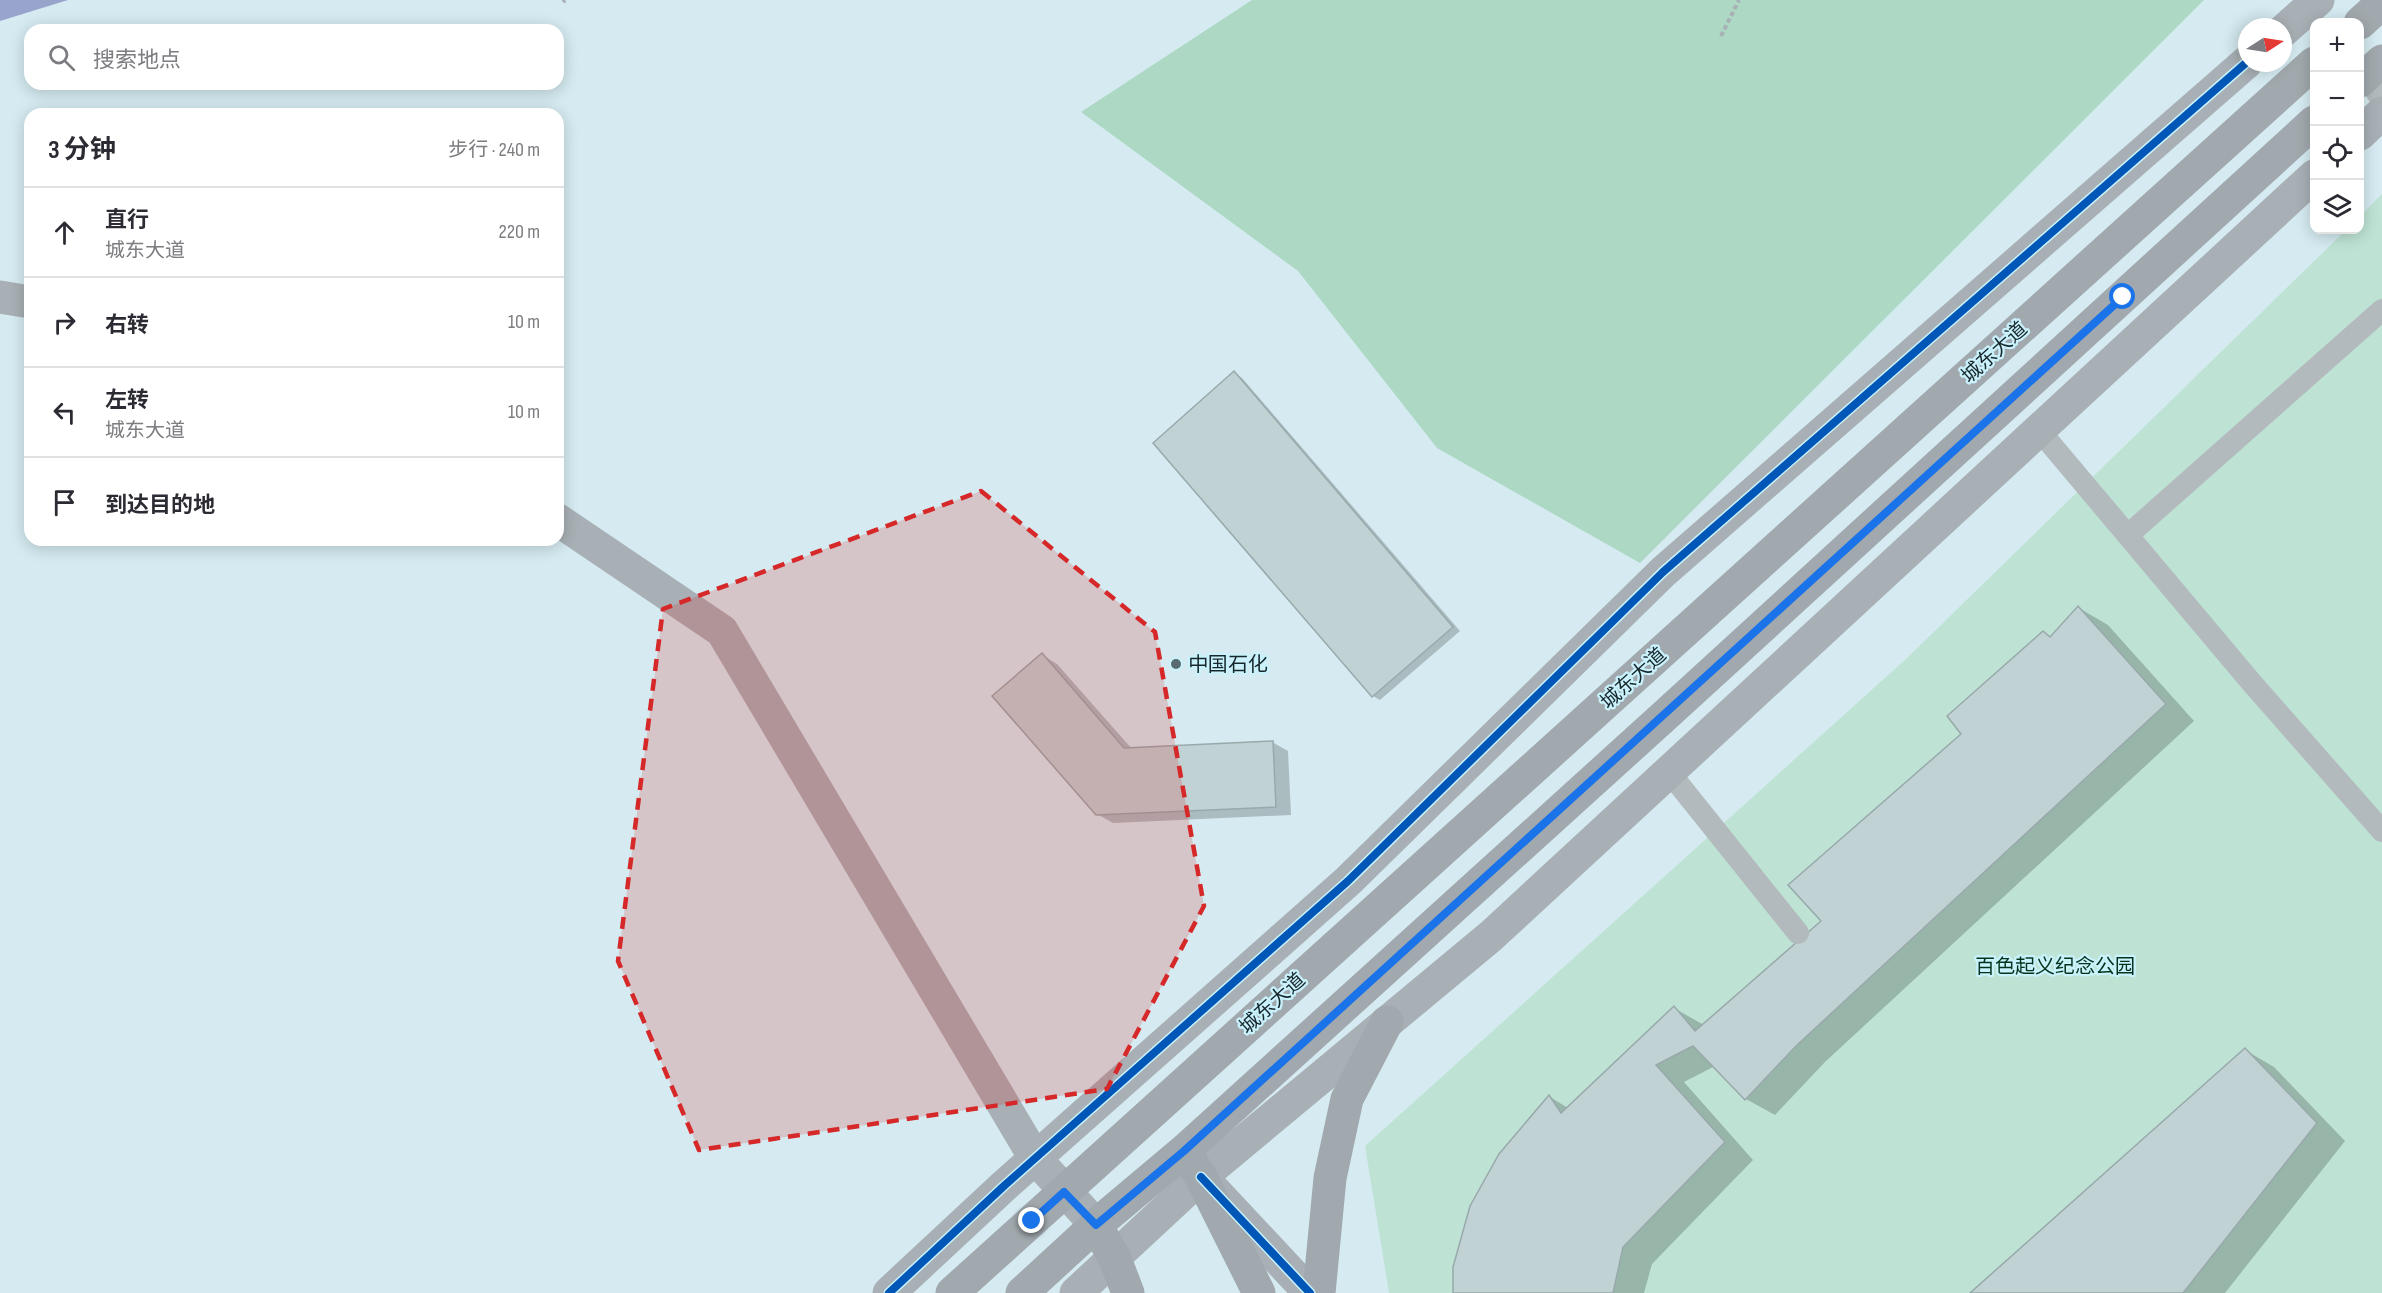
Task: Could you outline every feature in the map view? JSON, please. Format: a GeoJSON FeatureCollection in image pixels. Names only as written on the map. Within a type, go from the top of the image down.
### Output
{"type":"FeatureCollection","features":[{"type":"Feature","properties":{"kind":"main road"},"geometry":{"type":"LineString","coordinates":[[2364,19],[2382,3]]}},
{"type":"Feature","properties":{"kind":"main road","name":"城东大道"},"geometry":{"type":"LineString","coordinates":[[952,1293],[2310,67]]}},
{"type":"Feature","properties":{"kind":"main road"},"geometry":{"type":"LineString","coordinates":[[1022,1293],[1096,1225],[1192,1164],[2311,126]]}},
{"type":"Feature","properties":{"kind":"main road"},"geometry":{"type":"LineString","coordinates":[[1319,1293],[1330,1178],[1347,1099],[1387,1022]]}},
{"type":"Feature","properties":{"kind":"main road"},"geometry":{"type":"LineString","coordinates":[[1192,1164],[1259,1293]]}},
{"type":"Feature","properties":{"kind":"main road"},"geometry":{"type":"LineString","coordinates":[[1096,1225],[1115,1259],[1128,1293]]}},
{"type":"Feature","properties":{"kind":"street"},"geometry":{"type":"LineString","coordinates":[[2292,23],[2318,0]]}},
{"type":"Feature","properties":{"kind":"street"},"geometry":{"type":"LineString","coordinates":[[889,1293],[1035,1158],[1348,881],[1663,572],[2238,70]]}},
{"type":"Feature","properties":{"kind":"street"},"geometry":{"type":"LineString","coordinates":[[2364,130],[2382,113]]}},
{"type":"Feature","properties":{"kind":"street"},"geometry":{"type":"LineString","coordinates":[[1076,1293],[1115,1259],[1192,1164],[1387,1022],[1491,936],[2310,180]]}},
{"type":"Feature","properties":{"kind":"street"},"geometry":{"type":"LineString","coordinates":[[0,297],[24,301]]}},
{"type":"Feature","properties":{"kind":"street"},"geometry":{"type":"LineString","coordinates":[[564,524],[722,631],[1035,1158],[1096,1225]]}},
{"type":"Feature","properties":{"kind":"street"},"geometry":{"type":"LineString","coordinates":[[1192,1164],[1310,1293]]}},
{"type":"Feature","properties":{"kind":"lane"},"geometry":{"type":"LineString","coordinates":[[2128,535],[2382,310]]}},
{"type":"Feature","properties":{"kind":"lane"},"geometry":{"type":"LineString","coordinates":[[2039,430],[2251,682],[2382,831]]}},
{"type":"Feature","properties":{"kind":"lane"},"geometry":{"type":"LineString","coordinates":[[1668,772],[1798,933]]}},
{"type":"Feature","properties":{"kind":"path"},"geometry":{"type":"LineString","coordinates":[[1720,36],[1739,0]]}},
{"type":"Feature","properties":{"kind":"highlighted area"},"geometry":{"type":"Polygon","coordinates":[[[981,491],[1155,632],[1204,906],[1107,1089],[699,1150],[618,961],[663,609],[981,491]]]}},
{"type":"Feature","properties":{"kind":"green space"},"geometry":{"type":"Polygon","coordinates":[[[1252,0],[2204,0],[1640,563],[1437,448],[1298,271],[1081,112],[1252,0]]]}},
{"type":"Feature","properties":{"kind":"green space","name":"百色起义纪念公园"},"geometry":{"type":"Polygon","coordinates":[[[2382,194],[2382,1293],[1389,1293],[1365,1146],[1906,659],[2342,234],[2364,234],[2364,212],[2382,194]]]}},
{"type":"Feature","properties":{"kind":"water"},"geometry":{"type":"Polygon","coordinates":[[[0,0],[68,0],[0,21],[0,0]]]}},
{"type":"Feature","properties":{"kind":"building"},"geometry":{"type":"Polygon","coordinates":[[[1234,371],[1453,627],[1372,697],[1153,443],[1234,371]]]}},
{"type":"Feature","properties":{"kind":"building"},"geometry":{"type":"Polygon","coordinates":[[[2078,606],[2166,704],[1796,1046],[1745,1100],[1693,1046],[1656,1065],[1725,1142],[1623,1247],[1613,1293],[1453,1293],[1453,1267],[1470,1206],[1499,1154],[1549,1095],[1561,1113],[1674,1006],[1695,1031],[1821,921],[1788,885],[1961,734],[1947,716],[2043,631],[2050,637],[2078,606]]]}},
{"type":"Feature","properties":{"kind":"building"},"geometry":{"type":"Polygon","coordinates":[[[1042,653],[1124,748],[1273,741],[1276,807],[1096,815],[992,696],[1042,653]]]}},
{"type":"Feature","properties":{"kind":"building"},"geometry":{"type":"Polygon","coordinates":[[[2245,1048],[2317,1123],[2183,1293],[1970,1293],[2245,1048]]]}},
{"type":"Feature","properties":{"kind":"cycle path"},"geometry":{"type":"LineString","coordinates":[[889,1293],[1005,1185],[1348,881],[1663,572],[2238,70]]}},
{"type":"Feature","properties":{"kind":"cycle path"},"geometry":{"type":"LineString","coordinates":[[1201,1177],[1310,1293]]}},
{"type":"Feature","properties":{"kind":"place","name":"中国石化"},"geometry":{"type":"Point","coordinates":[1176,664]}},
{"type":"Feature","properties":{"kind":"route"},"geometry":{"type":"LineString","coordinates":[[1032,1221],[1064,1192],[1096,1225],[1184,1151],[2123,297]]}}]}
